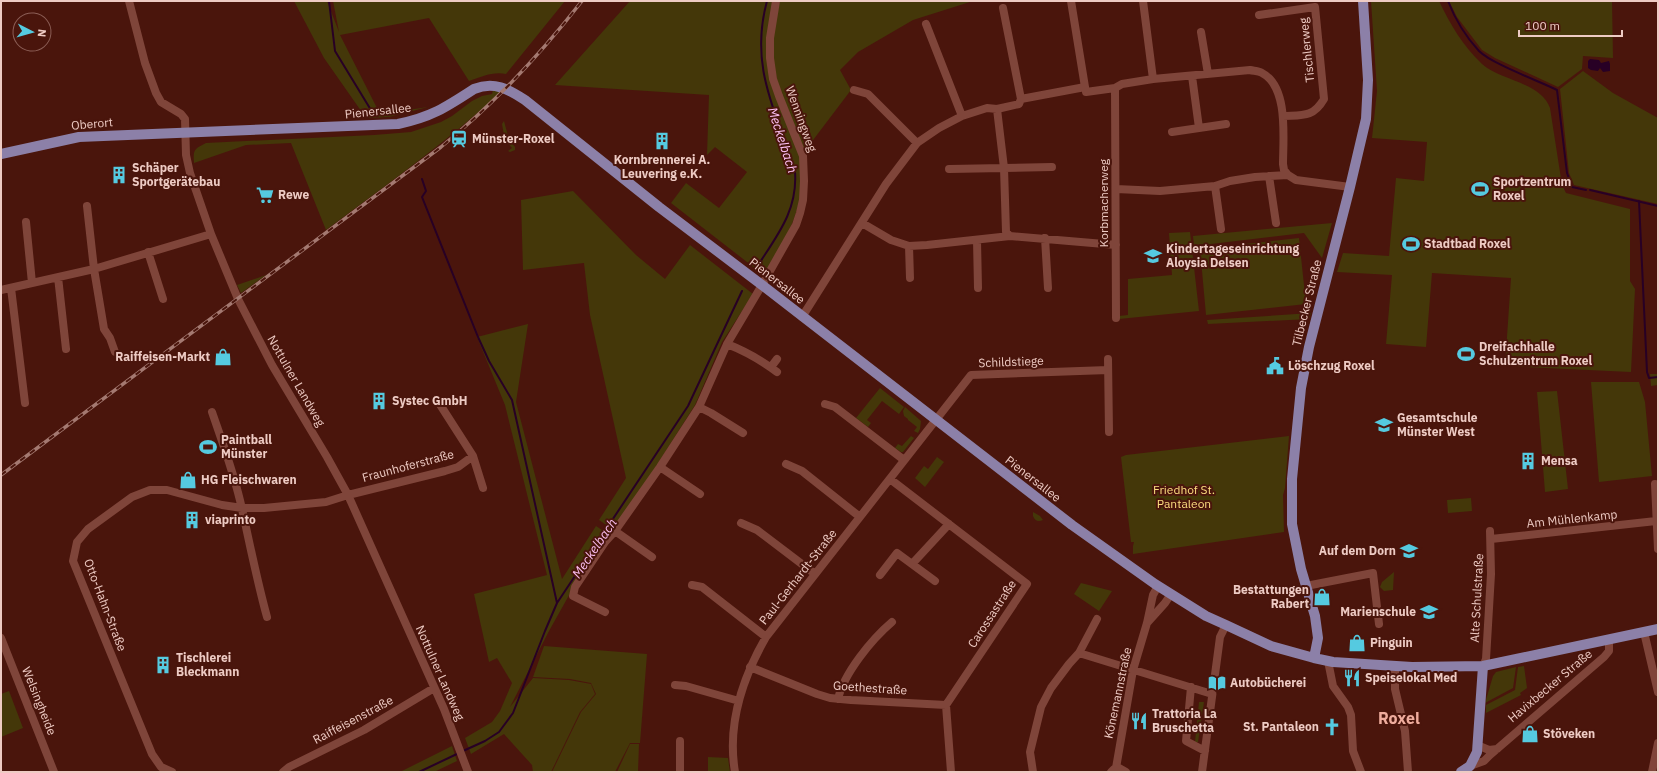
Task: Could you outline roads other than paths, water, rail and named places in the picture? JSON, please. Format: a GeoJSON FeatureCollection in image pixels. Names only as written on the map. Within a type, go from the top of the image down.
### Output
{"type":"FeatureCollection","features":[{"type":"Feature","properties":{"kind":"main road","name":"Tilbecker Straße"},"geometry":{"type":"LineString","coordinates":[[1314,658],[1318,638],[1312,604],[1296,548],[1292,524],[1292,487],[1301,388],[1309,347],[1363,139],[1368,101],[1364,1]]}},
{"type":"Feature","properties":{"kind":"main road","name":"Pienersallee"},"geometry":{"type":"LineString","coordinates":[[186,132],[398,124],[416,121],[433,114],[480,86],[499,86],[507,88],[525,100],[659,206],[1072,525],[1158,586],[1206,616],[1271,646],[1314,658],[1328,661],[1395,667],[1483,666],[1610,639]]}},
{"type":"Feature","properties":{"kind":"main road","name":"Oberort"},"geometry":{"type":"LineString","coordinates":[[1,154],[79,137],[186,132]]}},
{"type":"Feature","properties":{"kind":"main road"},"geometry":{"type":"LineString","coordinates":[[1610,639],[1658,629]]}},
{"type":"Feature","properties":{"kind":"main road"},"geometry":{"type":"LineString","coordinates":[[1470,766],[1477,752],[1483,666]]}},
{"type":"Feature","properties":{"kind":"main road","name":"Havixbecker Straße"},"geometry":{"type":"LineString","coordinates":[[1461,772],[1470,766]]}},
{"type":"Feature","properties":{"kind":"street","name":"Nottulner Landweg"},"geometry":{"type":"LineString","coordinates":[[129,1],[145,63],[156,93],[164,105],[181,114],[185,119],[186,155],[190,172],[211,234],[252,330],[328,457],[348,495],[434,688],[459,746],[468,772]]}},
{"type":"Feature","properties":{"kind":"street","name":"Wenningweg"},"geometry":{"type":"LineString","coordinates":[[605,612],[573,596],[575,587],[605,542],[615,531],[660,467],[699,407],[727,344],[796,225],[803,200],[804,181],[802,156],[779,96],[770,58],[770,38],[776,1]]}},
{"type":"Feature","properties":{"kind":"street"},"geometry":{"type":"LineString","coordinates":[[1071,1],[1086,92],[1115,88],[1122,84],[1153,79],[1250,70],[1262,73],[1271,80],[1277,89],[1281,101],[1283,116],[1284,170],[1288,175],[1296,180],[1350,187]]}},
{"type":"Feature","properties":{"kind":"street"},"geometry":{"type":"LineString","coordinates":[[1143,1],[1153,79]]}},
{"type":"Feature","properties":{"kind":"street","name":"Tischlerweg"},"geometry":{"type":"LineString","coordinates":[[1259,15],[1315,7],[1324,100],[1318,110],[1310,114],[1283,116]]}},
{"type":"Feature","properties":{"kind":"street"},"geometry":{"type":"LineString","coordinates":[[802,317],[886,184],[917,143],[939,128],[962,116],[987,108],[997,109],[1019,104],[1022,99],[1003,8]]}},
{"type":"Feature","properties":{"kind":"street"},"geometry":{"type":"LineString","coordinates":[[926,24],[962,116]]}},
{"type":"Feature","properties":{"kind":"street"},"geometry":{"type":"LineString","coordinates":[[1201,32],[1208,74]]}},
{"type":"Feature","properties":{"kind":"street"},"geometry":{"type":"LineString","coordinates":[[1192,76],[1199,128]]}},
{"type":"Feature","properties":{"kind":"street"},"geometry":{"type":"LineString","coordinates":[[1022,99],[1085,87]]}},
{"type":"Feature","properties":{"kind":"street","name":"Korbmacherweg"},"geometry":{"type":"LineString","coordinates":[[1115,88],[1116,318]]}},
{"type":"Feature","properties":{"kind":"street"},"geometry":{"type":"LineString","coordinates":[[854,90],[868,94],[917,143]]}},
{"type":"Feature","properties":{"kind":"street"},"geometry":{"type":"LineString","coordinates":[[997,109],[1004,168],[1006,232],[1010,236]]}},
{"type":"Feature","properties":{"kind":"street"},"geometry":{"type":"LineString","coordinates":[[1172,132],[1226,124]]}},
{"type":"Feature","properties":{"kind":"street"},"geometry":{"type":"LineString","coordinates":[[949,169],[1052,167]]}},
{"type":"Feature","properties":{"kind":"street"},"geometry":{"type":"LineString","coordinates":[[1116,189],[1160,191],[1215,186],[1230,181],[1288,175]]}},
{"type":"Feature","properties":{"kind":"street"},"geometry":{"type":"LineString","coordinates":[[1269,176],[1276,223]]}},
{"type":"Feature","properties":{"kind":"street"},"geometry":{"type":"LineString","coordinates":[[1215,186],[1221,229]]}},
{"type":"Feature","properties":{"kind":"street"},"geometry":{"type":"LineString","coordinates":[[87,206],[94,269],[104,330],[110,338],[115,352]]}},
{"type":"Feature","properties":{"kind":"street"},"geometry":{"type":"LineString","coordinates":[[26,222],[32,283]]}},
{"type":"Feature","properties":{"kind":"street"},"geometry":{"type":"LineString","coordinates":[[862,224],[891,240],[909,246],[927,246],[1010,236],[1116,245]]}},
{"type":"Feature","properties":{"kind":"street"},"geometry":{"type":"LineString","coordinates":[[1,290],[94,269],[211,234]]}},
{"type":"Feature","properties":{"kind":"street"},"geometry":{"type":"LineString","coordinates":[[1046,238],[1048,288]]}},
{"type":"Feature","properties":{"kind":"street"},"geometry":{"type":"LineString","coordinates":[[977,240],[978,288]]}},
{"type":"Feature","properties":{"kind":"street"},"geometry":{"type":"LineString","coordinates":[[909,246],[910,278]]}},
{"type":"Feature","properties":{"kind":"street"},"geometry":{"type":"LineString","coordinates":[[148,252],[163,299]]}},
{"type":"Feature","properties":{"kind":"street"},"geometry":{"type":"LineString","coordinates":[[58,277],[66,349]]}},
{"type":"Feature","properties":{"kind":"street"},"geometry":{"type":"LineString","coordinates":[[11,288],[25,403]]}},
{"type":"Feature","properties":{"kind":"street"},"geometry":{"type":"LineString","coordinates":[[727,344],[742,350],[774,370],[777,359]]}},
{"type":"Feature","properties":{"kind":"street"},"geometry":{"type":"LineString","coordinates":[[1108,360],[1109,432]]}},
{"type":"Feature","properties":{"kind":"street","name":"Schildstiege"},"geometry":{"type":"LineString","coordinates":[[935,419],[971,376],[1108,370]]}},
{"type":"Feature","properties":{"kind":"street","name":"Fraunhoferstraße"},"geometry":{"type":"LineString","coordinates":[[439,403],[473,456],[483,488]]}},
{"type":"Feature","properties":{"kind":"street"},"geometry":{"type":"LineString","coordinates":[[825,404],[835,407],[904,460]]}},
{"type":"Feature","properties":{"kind":"street"},"geometry":{"type":"LineString","coordinates":[[699,407],[743,433]]}},
{"type":"Feature","properties":{"kind":"street"},"geometry":{"type":"LineString","coordinates":[[212,412],[228,458],[242,508],[255,571],[267,617]]}},
{"type":"Feature","properties":{"kind":"street","name":"Paul-Gerhardt-Straße"},"geometry":{"type":"LineString","coordinates":[[735,772],[734,729],[739,701],[750,668],[766,637],[935,419]]}},
{"type":"Feature","properties":{"kind":"street","name":"Fraunhoferstraße"},"geometry":{"type":"LineString","coordinates":[[348,495],[458,467],[473,456]]}},
{"type":"Feature","properties":{"kind":"street"},"geometry":{"type":"LineString","coordinates":[[786,464],[802,471],[860,517]]}},
{"type":"Feature","properties":{"kind":"street"},"geometry":{"type":"LineString","coordinates":[[660,467],[700,494]]}},
{"type":"Feature","properties":{"kind":"street","name":"Carossastraße"},"geometry":{"type":"LineString","coordinates":[[890,479],[1027,584],[946,705]]}},
{"type":"Feature","properties":{"kind":"street"},"geometry":{"type":"LineString","coordinates":[[1655,484],[1658,549]]}},
{"type":"Feature","properties":{"kind":"street","name":"Otto-Hahn-Straße"},"geometry":{"type":"LineString","coordinates":[[172,772],[161,767],[150,747],[73,561],[77,542],[88,529],[132,497],[150,490],[167,490],[222,505],[242,508],[305,505],[326,502],[348,495]]}},
{"type":"Feature","properties":{"kind":"street","name":"Am Mühlenkamp"},"geometry":{"type":"LineString","coordinates":[[1490,535],[1656,522]]}},
{"type":"Feature","properties":{"kind":"street"},"geometry":{"type":"LineString","coordinates":[[741,523],[757,530],[815,574]]}},
{"type":"Feature","properties":{"kind":"street"},"geometry":{"type":"LineString","coordinates":[[912,564],[949,524]]}},
{"type":"Feature","properties":{"kind":"street"},"geometry":{"type":"LineString","coordinates":[[615,531],[652,557]]}},
{"type":"Feature","properties":{"kind":"street","name":"Alte Schulstraße"},"geometry":{"type":"LineString","coordinates":[[1483,666],[1486,659],[1491,579],[1490,535]]}},
{"type":"Feature","properties":{"kind":"street"},"geometry":{"type":"LineString","coordinates":[[880,575],[897,553],[935,581]]}},
{"type":"Feature","properties":{"kind":"street"},"geometry":{"type":"LineString","coordinates":[[1306,586],[1373,573],[1379,624]]}},
{"type":"Feature","properties":{"kind":"street"},"geometry":{"type":"LineString","coordinates":[[692,584],[702,587],[766,637]]}},
{"type":"Feature","properties":{"kind":"street","name":"Könemannstraße"},"geometry":{"type":"LineString","coordinates":[[1113,770],[1133,670],[1147,623],[1153,595],[1158,586]]}},
{"type":"Feature","properties":{"kind":"street","name":"Könemannstraße"},"geometry":{"type":"LineString","coordinates":[[1147,623],[1171,594]]}},
{"type":"Feature","properties":{"kind":"street"},"geometry":{"type":"LineString","coordinates":[[1033,772],[1030,752],[1041,707],[1051,688],[1069,664],[1080,653],[1097,619]]}},
{"type":"Feature","properties":{"kind":"street"},"geometry":{"type":"LineString","coordinates":[[838,699],[841,688],[855,664],[881,631],[892,622]]}},
{"type":"Feature","properties":{"kind":"street"},"geometry":{"type":"LineString","coordinates":[[1202,772],[1220,637],[1226,625]]}},
{"type":"Feature","properties":{"kind":"street"},"geometry":{"type":"LineString","coordinates":[[1644,632],[1658,692]]}},
{"type":"Feature","properties":{"kind":"street","name":"Welsingheide"},"geometry":{"type":"LineString","coordinates":[[1,638],[54,772]]}},
{"type":"Feature","properties":{"kind":"street","name":"Havixbecker Straße"},"geometry":{"type":"LineString","coordinates":[[1470,766],[1484,761],[1604,657],[1609,651],[1610,639]]}},
{"type":"Feature","properties":{"kind":"street"},"geometry":{"type":"LineString","coordinates":[[1080,653],[1212,694]]}},
{"type":"Feature","properties":{"kind":"street"},"geometry":{"type":"LineString","coordinates":[[1328,661],[1333,686],[1348,707],[1351,715],[1353,751],[1361,772]]}},
{"type":"Feature","properties":{"kind":"street"},"geometry":{"type":"LineString","coordinates":[[1395,667],[1395,689],[1403,720],[1408,772]]}},
{"type":"Feature","properties":{"kind":"street","name":"Goethestraße"},"geometry":{"type":"LineString","coordinates":[[750,668],[817,694],[838,699],[946,705]]}},
{"type":"Feature","properties":{"kind":"street"},"geometry":{"type":"LineString","coordinates":[[675,685],[686,686],[739,701]]}},
{"type":"Feature","properties":{"kind":"street","name":"Raiffeisenstraße"},"geometry":{"type":"LineString","coordinates":[[283,772],[289,767],[364,730],[434,688]]}},
{"type":"Feature","properties":{"kind":"street"},"geometry":{"type":"LineString","coordinates":[[1191,688],[1186,742],[1205,751]]}},
{"type":"Feature","properties":{"kind":"street"},"geometry":{"type":"LineString","coordinates":[[946,705],[951,772]]}},
{"type":"Feature","properties":{"kind":"street"},"geometry":{"type":"LineString","coordinates":[[680,741],[680,772]]}},
{"type":"Feature","properties":{"kind":"street"},"geometry":{"type":"LineString","coordinates":[[1652,772],[1658,743]]}},
{"type":"Feature","properties":{"kind":"street"},"geometry":{"type":"LineString","coordinates":[[1477,745],[1489,750],[1497,749]]}},
{"type":"Feature","properties":{"kind":"street"},"geometry":{"type":"LineString","coordinates":[[1113,770],[1122,768],[1126,772]]}},
{"type":"Feature","properties":{"kind":"waterway"},"geometry":{"type":"LineString","coordinates":[[329,1],[335,51],[374,115]]}},
{"type":"Feature","properties":{"kind":"waterway","name":"Meckelbach"},"geometry":{"type":"LineString","coordinates":[[755,270],[784,224],[793,200],[795,186],[795,172],[773,108],[763,68],[761,47],[762,25],[767,1]]}},
{"type":"Feature","properties":{"kind":"waterway"},"geometry":{"type":"LineString","coordinates":[[1448,1],[1461,28],[1479,51],[1485,56],[1505,67],[1557,90],[1567,173],[1572,187],[1586,190]]}},
{"type":"Feature","properties":{"kind":"waterway"},"geometry":{"type":"LineString","coordinates":[[422,179],[426,191],[422,197],[478,337],[489,361],[512,400],[557,603]]}},
{"type":"Feature","properties":{"kind":"waterway"},"geometry":{"type":"LineString","coordinates":[[1590,190],[1658,206]]}},
{"type":"Feature","properties":{"kind":"waterway"},"geometry":{"type":"LineString","coordinates":[[1639,201],[1647,372],[1649,378],[1658,377]]}},
{"type":"Feature","properties":{"kind":"waterway","name":"Meckelbach"},"geometry":{"type":"LineString","coordinates":[[463,751],[485,741],[499,732],[513,713],[557,603],[688,406],[742,291]]}},
{"type":"Feature","properties":{"kind":"waterway","name":"Meckelbach"},"geometry":{"type":"LineString","coordinates":[[419,772],[459,753]]}},
{"type":"Feature","properties":{"kind":"railway"},"geometry":{"type":"LineString","coordinates":[[1,475],[461,131],[533,60],[582,1]]}},
{"type":"Feature","properties":{"kind":"place","name":"Münster-Roxel"},"geometry":{"type":"Point","coordinates":[459,139]}},
{"type":"Feature","properties":{"kind":"place","name":"Kornbrennerei A. Leuvering e.K."},"geometry":{"type":"Point","coordinates":[662,141]}},
{"type":"Feature","properties":{"kind":"place","name":"Schäper Sportgerätebau"},"geometry":{"type":"Point","coordinates":[119,175]}},
{"type":"Feature","properties":{"kind":"place","name":"Sportzentrum Roxel"},"geometry":{"type":"Point","coordinates":[1480,189]}},
{"type":"Feature","properties":{"kind":"place","name":"Rewe"},"geometry":{"type":"Point","coordinates":[265,195]}},
{"type":"Feature","properties":{"kind":"place","name":"Stadtbad Roxel"},"geometry":{"type":"Point","coordinates":[1411,244]}},
{"type":"Feature","properties":{"kind":"place","name":"Kindertageseinrichtung Aloysia Delsen"},"geometry":{"type":"Point","coordinates":[1153,256]}},
{"type":"Feature","properties":{"kind":"place","name":"Dreifachhalle Schulzentrum Roxel"},"geometry":{"type":"Point","coordinates":[1466,354]}},
{"type":"Feature","properties":{"kind":"place","name":"Raiffeisen-Markt"},"geometry":{"type":"Point","coordinates":[223,357]}},
{"type":"Feature","properties":{"kind":"place","name":"Löschzug Roxel"},"geometry":{"type":"Point","coordinates":[1275,366]}},
{"type":"Feature","properties":{"kind":"place","name":"Systec GmbH"},"geometry":{"type":"Point","coordinates":[379,401]}},
{"type":"Feature","properties":{"kind":"place","name":"Gesamtschule Münster West"},"geometry":{"type":"Point","coordinates":[1384,425]}},
{"type":"Feature","properties":{"kind":"place","name":"Paintball Münster"},"geometry":{"type":"Point","coordinates":[208,447]}},
{"type":"Feature","properties":{"kind":"place","name":"Mensa"},"geometry":{"type":"Point","coordinates":[1528,461]}},
{"type":"Feature","properties":{"kind":"place","name":"HG Fleischwaren"},"geometry":{"type":"Point","coordinates":[188,480]}},
{"type":"Feature","properties":{"kind":"place","name":"viaprinto"},"geometry":{"type":"Point","coordinates":[192,520]}},
{"type":"Feature","properties":{"kind":"place","name":"Auf dem Dorn"},"geometry":{"type":"Point","coordinates":[1409,551]}},
{"type":"Feature","properties":{"kind":"place","name":"Bestattungen Rabert"},"geometry":{"type":"Point","coordinates":[1322,597]}},
{"type":"Feature","properties":{"kind":"place","name":"Marienschule"},"geometry":{"type":"Point","coordinates":[1429,612]}},
{"type":"Feature","properties":{"kind":"place","name":"Pinguin"},"geometry":{"type":"Point","coordinates":[1357,643]}},
{"type":"Feature","properties":{"kind":"place","name":"Tischlerei Bleckmann"},"geometry":{"type":"Point","coordinates":[163,665]}},
{"type":"Feature","properties":{"kind":"place","name":"Speiselokal Med"},"geometry":{"type":"Point","coordinates":[1352,678]}},
{"type":"Feature","properties":{"kind":"place","name":"Autobücherei"},"geometry":{"type":"Point","coordinates":[1217,683]}},
{"type":"Feature","properties":{"kind":"place","name":"Trattoria La Bruschetta"},"geometry":{"type":"Point","coordinates":[1139,721]}},
{"type":"Feature","properties":{"kind":"place","name":"St. Pantaleon"},"geometry":{"type":"Point","coordinates":[1332,727]}},
{"type":"Feature","properties":{"kind":"place","name":"Stöveken"},"geometry":{"type":"Point","coordinates":[1530,734]}},
{"type":"Feature","properties":{"kind":"district","name":"Roxel"},"geometry":{"type":"Point","coordinates":[1399,718]}},
{"type":"Feature","properties":{"kind":"park label","name":"Friedhof St. Pantaleon"},"geometry":{"type":"Point","coordinates":[1184,497]}}]}
